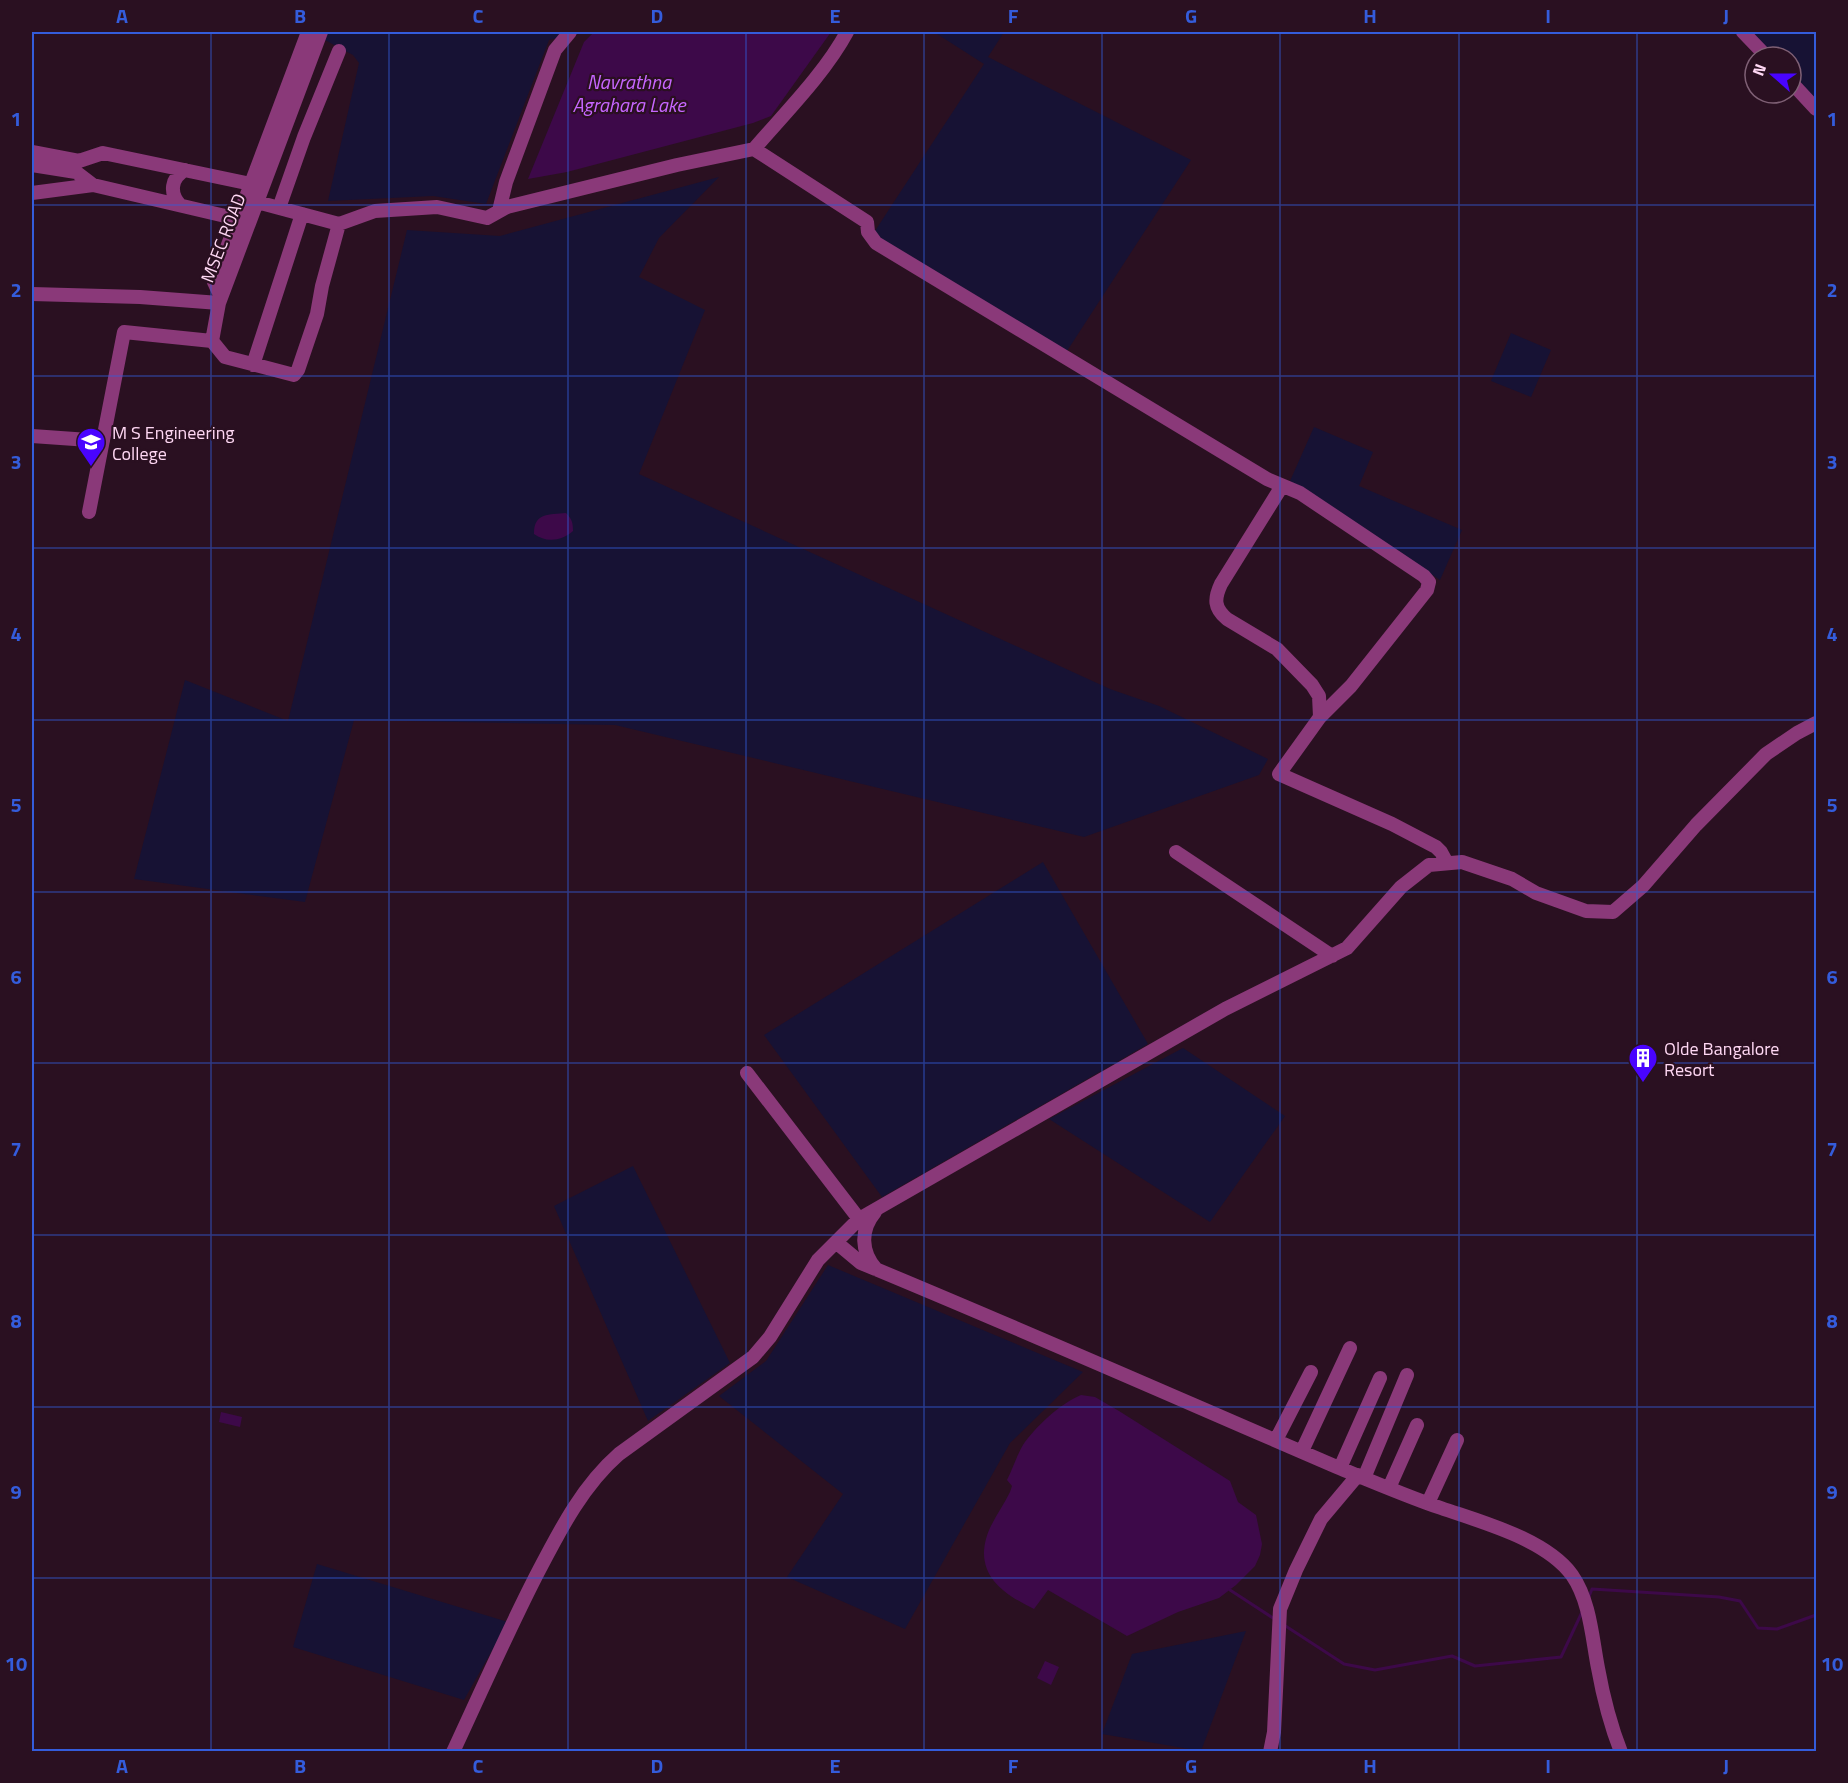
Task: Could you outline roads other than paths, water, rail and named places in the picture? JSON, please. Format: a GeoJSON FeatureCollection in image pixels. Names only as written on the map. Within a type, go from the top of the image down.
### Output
{"type":"FeatureCollection","features":[{"type":"Feature","properties":{"kind":"street","name":"MSEC ROAD"},"geometry":{"type":"LineString","coordinates":[[220,300],[214,282],[308,32]]}},
{"type":"Feature","properties":{"kind":"street","name":"MSEC ROAD"},"geometry":{"type":"LineString","coordinates":[[220,300],[321,32]]}},
{"type":"Feature","properties":{"kind":"street"},"geometry":{"type":"LineString","coordinates":[[499,211],[506,182],[555,50],[570,32]]}},
{"type":"Feature","properties":{"kind":"street"},"geometry":{"type":"LineString","coordinates":[[257,202],[339,224],[379,211],[442,207],[487,218],[507,207],[754,149],[800,95],[847,32]]}},
{"type":"Feature","properties":{"kind":"street"},"geometry":{"type":"LineString","coordinates":[[1743,32],[1755,45]]}},
{"type":"Feature","properties":{"kind":"street"},"geometry":{"type":"LineString","coordinates":[[279,208],[304,137],[339,51]]}},
{"type":"Feature","properties":{"kind":"street"},"geometry":{"type":"LineString","coordinates":[[1803,95],[1816,109]]}},
{"type":"Feature","properties":{"kind":"street"},"geometry":{"type":"LineString","coordinates":[[754,149],[867,222],[868,232],[876,243],[1266,479],[1300,493],[1410,566],[1429,582],[1427,590],[1417,603],[1351,686],[1320,717],[1279,774],[1392,824],[1436,847],[1447,863]]}},
{"type":"Feature","properties":{"kind":"street"},"geometry":{"type":"LineString","coordinates":[[32,152],[79,160],[103,153],[251,184]]}},
{"type":"Feature","properties":{"kind":"street"},"geometry":{"type":"LineString","coordinates":[[32,165],[76,172],[93,185]]}},
{"type":"Feature","properties":{"kind":"street"},"geometry":{"type":"LineString","coordinates":[[180,205],[172,194],[173,184],[177,176],[185,170]]}},
{"type":"Feature","properties":{"kind":"street"},"geometry":{"type":"LineString","coordinates":[[32,193],[93,185],[238,219]]}},
{"type":"Feature","properties":{"kind":"street"},"geometry":{"type":"LineString","coordinates":[[253,364],[303,214]]}},
{"type":"Feature","properties":{"kind":"street"},"geometry":{"type":"LineString","coordinates":[[89,512],[124,332],[212,341],[225,357],[294,375],[298,370],[317,314],[339,224]]}},
{"type":"Feature","properties":{"kind":"street"},"geometry":{"type":"LineString","coordinates":[[32,294],[220,300],[212,341]]}},
{"type":"Feature","properties":{"kind":"street"},"geometry":{"type":"LineString","coordinates":[[32,436],[103,441]]}},
{"type":"Feature","properties":{"kind":"street"},"geometry":{"type":"LineString","coordinates":[[1282,486],[1221,584],[1217,592],[1216,604],[1227,619],[1277,649],[1312,685],[1320,696],[1320,717]]}},
{"type":"Feature","properties":{"kind":"street"},"geometry":{"type":"LineString","coordinates":[[453,1752],[555,1540],[599,1471],[753,1357],[770,1336],[818,1260],[859,1219],[1225,1009],[1347,948],[1401,887],[1430,865],[1462,862],[1512,879],[1536,893],[1586,911],[1613,912],[1643,886],[1696,825],[1766,754],[1816,723]]}},
{"type":"Feature","properties":{"kind":"street"},"geometry":{"type":"LineString","coordinates":[[1176,852],[1332,956]]}},
{"type":"Feature","properties":{"kind":"street"},"geometry":{"type":"LineString","coordinates":[[747,1072],[859,1219]]}},
{"type":"Feature","properties":{"kind":"street"},"geometry":{"type":"LineString","coordinates":[[876,1269],[867,1257],[864,1236],[870,1218],[878,1208]]}},
{"type":"Feature","properties":{"kind":"street"},"geometry":{"type":"LineString","coordinates":[[837,1243],[861,1263],[1340,1468],[1481,1521],[1541,1547],[1572,1574],[1581,1591],[1604,1700],[1621,1752]]}},
{"type":"Feature","properties":{"kind":"street"},"geometry":{"type":"LineString","coordinates":[[1302,1451],[1350,1348]]}},
{"type":"Feature","properties":{"kind":"street"},"geometry":{"type":"LineString","coordinates":[[1276,1440],[1311,1372]]}},
{"type":"Feature","properties":{"kind":"street"},"geometry":{"type":"LineString","coordinates":[[1270,1752],[1274,1732],[1280,1610],[1321,1519],[1361,1476],[1407,1375]]}},
{"type":"Feature","properties":{"kind":"street"},"geometry":{"type":"LineString","coordinates":[[1340,1468],[1380,1378]]}},
{"type":"Feature","properties":{"kind":"street"},"geometry":{"type":"LineString","coordinates":[[1389,1488],[1417,1425]]}},
{"type":"Feature","properties":{"kind":"street"},"geometry":{"type":"LineString","coordinates":[[1428,1503],[1457,1440]]}},
{"type":"Feature","properties":{"kind":"water","name":"Navrathna Agrahara Lake"},"geometry":{"type":"Polygon","coordinates":[[[594,32],[831,32],[771,116],[753,123],[567,172],[528,179],[584,42],[594,32]]]}},
{"type":"Feature","properties":{"kind":"water"},"geometry":{"type":"Polygon","coordinates":[[[566,513],[573,526],[573,531],[569,534],[559,539],[549,540],[534,534],[540,518],[566,513]]]}},
{"type":"Feature","properties":{"kind":"water"},"geometry":{"type":"Polygon","coordinates":[[[1081,1395],[1095,1397],[1230,1481],[1238,1502],[1256,1515],[1262,1544],[1260,1555],[1255,1566],[1219,1598],[1178,1612],[1127,1636],[1048,1590],[1034,1609],[995,1583],[985,1564],[986,1539],[990,1527],[1010,1492],[1012,1486],[1007,1480],[1021,1449],[1049,1416],[1081,1395]]]}},
{"type":"Feature","properties":{"kind":"water"},"geometry":{"type":"Polygon","coordinates":[[[221,1412],[242,1417],[240,1427],[219,1422],[221,1412]]]}},
{"type":"Feature","properties":{"kind":"water"},"geometry":{"type":"Polygon","coordinates":[[[1045,1661],[1059,1667],[1051,1685],[1037,1678],[1045,1661]]]}},
{"type":"Feature","properties":{"kind":"waterway"},"geometry":{"type":"LineString","coordinates":[[1588,1599],[1592,1589],[1719,1597],[1740,1601],[1758,1628],[1777,1629],[1816,1615]]}},
{"type":"Feature","properties":{"kind":"waterway"},"geometry":{"type":"LineString","coordinates":[[1230,1590],[1276,1620]]}},
{"type":"Feature","properties":{"kind":"waterway"},"geometry":{"type":"LineString","coordinates":[[1284,1625],[1344,1664],[1375,1670],[1452,1656],[1475,1666],[1561,1657],[1583,1610]]}},
{"type":"Feature","properties":{"kind":"place","name":"M S Engineering College"},"geometry":{"type":"Point","coordinates":[91,468]}},
{"type":"Feature","properties":{"kind":"place","name":"Olde Bangalore Resort"},"geometry":{"type":"Point","coordinates":[1643,1084]}}]}
